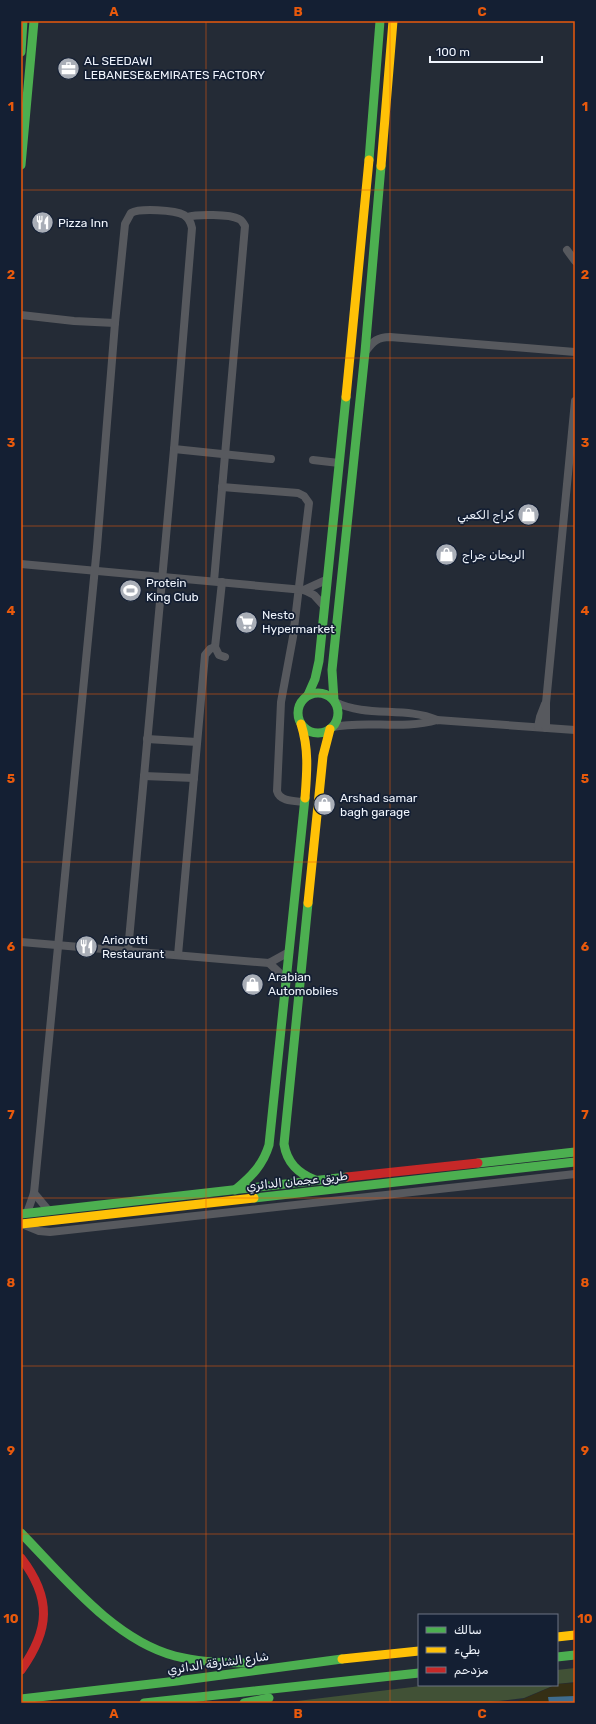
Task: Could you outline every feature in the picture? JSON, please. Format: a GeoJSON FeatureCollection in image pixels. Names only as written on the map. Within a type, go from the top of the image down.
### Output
{"type":"FeatureCollection","features":[{"type":"Feature","properties":{"kind":"main road"},"geometry":{"type":"LineString","coordinates":[[21,52],[23,21]]}},
{"type":"Feature","properties":{"kind":"main road"},"geometry":{"type":"LineString","coordinates":[[21,165],[34,21]]}},
{"type":"Feature","properties":{"kind":"main road"},"geometry":{"type":"LineString","coordinates":[[235,1190],[257,1171],[267,1152],[280,1040],[308,758],[306,740],[298,711],[301,702],[308,695],[314,679],[318,661],[364,222],[380,21]]}},
{"type":"Feature","properties":{"kind":"main road"},"geometry":{"type":"LineString","coordinates":[[318,1181],[304,1176],[295,1169],[288,1160],[284,1149],[284,1138],[323,764],[326,742],[331,728],[338,717],[338,708],[334,701],[332,670],[365,352],[393,21]]}},
{"type":"Feature","properties":{"kind":"main road"},"geometry":{"type":"LineString","coordinates":[[308,695],[322,693],[334,701]]}},
{"type":"Feature","properties":{"kind":"main road"},"geometry":{"type":"LineString","coordinates":[[301,724],[308,730],[317,733],[331,728]]}},
{"type":"Feature","properties":{"kind":"main road"},"geometry":{"type":"LineString","coordinates":[[280,1040],[283,1048],[282,1064],[285,1070],[291,1072]]}},
{"type":"Feature","properties":{"kind":"main road","name":"طريق عجمان الدائري"},"geometry":{"type":"LineString","coordinates":[[24,1213],[575,1152]]}},
{"type":"Feature","properties":{"kind":"main road","name":"طريق عجمان الدائري"},"geometry":{"type":"LineString","coordinates":[[21,1224],[575,1162]]}},
{"type":"Feature","properties":{"kind":"main road"},"geometry":{"type":"LineString","coordinates":[[21,1533],[103,1615],[129,1635],[160,1651],[188,1660],[211,1663],[228,1664],[290,1660],[324,1661]]}},
{"type":"Feature","properties":{"kind":"main road"},"geometry":{"type":"LineString","coordinates":[[21,1558],[29,1566],[38,1581],[43,1600],[45,1618],[41,1636],[33,1654],[21,1670]]}},
{"type":"Feature","properties":{"kind":"main road"},"geometry":{"type":"LineString","coordinates":[[558,1637],[575,1635]]}},
{"type":"Feature","properties":{"kind":"main road","name":"شارع الشارقة الدائري"},"geometry":{"type":"LineString","coordinates":[[21,1698],[177,1681],[324,1661],[418,1651]]}},
{"type":"Feature","properties":{"kind":"main road"},"geometry":{"type":"LineString","coordinates":[[558,1657],[575,1655]]}},
{"type":"Feature","properties":{"kind":"main road"},"geometry":{"type":"LineString","coordinates":[[144,1703],[418,1673]]}},
{"type":"Feature","properties":{"kind":"main road"},"geometry":{"type":"LineString","coordinates":[[244,1703],[351,1681]]}},
{"type":"Feature","properties":{"kind":"street"},"geometry":{"type":"LineString","coordinates":[[24,1213],[34,1193],[95,570],[115,323],[125,224],[128,216],[139,210],[179,214],[187,217],[203,215],[233,217],[241,220],[245,226],[222,487],[215,647],[219,655],[225,657]]}},
{"type":"Feature","properties":{"kind":"street"},"geometry":{"type":"LineString","coordinates":[[128,951],[174,449],[192,228],[187,217]]}},
{"type":"Feature","properties":{"kind":"street"},"geometry":{"type":"LineString","coordinates":[[567,250],[575,261]]}},
{"type":"Feature","properties":{"kind":"street"},"geometry":{"type":"LineString","coordinates":[[21,315],[74,321],[115,323]]}},
{"type":"Feature","properties":{"kind":"street"},"geometry":{"type":"LineString","coordinates":[[365,352],[372,342],[390,337],[575,352]]}},
{"type":"Feature","properties":{"kind":"street"},"geometry":{"type":"LineString","coordinates":[[542,727],[546,703],[575,401]]}},
{"type":"Feature","properties":{"kind":"street"},"geometry":{"type":"LineString","coordinates":[[174,449],[271,459]]}},
{"type":"Feature","properties":{"kind":"street"},"geometry":{"type":"LineString","coordinates":[[313,460],[339,463]]}},
{"type":"Feature","properties":{"kind":"street"},"geometry":{"type":"LineString","coordinates":[[222,487],[298,493],[306,498],[309,506],[301,590],[282,702],[277,791],[282,799],[304,802]]}},
{"type":"Feature","properties":{"kind":"street"},"geometry":{"type":"LineString","coordinates":[[21,564],[218,581],[301,590],[314,595],[324,606]]}},
{"type":"Feature","properties":{"kind":"street"},"geometry":{"type":"LineString","coordinates":[[301,590],[316,586],[326,580]]}},
{"type":"Feature","properties":{"kind":"street"},"geometry":{"type":"LineString","coordinates":[[178,955],[205,655],[210,649],[215,647]]}},
{"type":"Feature","properties":{"kind":"street"},"geometry":{"type":"LineString","coordinates":[[334,701],[355,709],[418,714],[437,720],[575,730]]}},
{"type":"Feature","properties":{"kind":"street"},"geometry":{"type":"LineString","coordinates":[[331,728],[361,724],[420,724],[437,720]]}},
{"type":"Feature","properties":{"kind":"street"},"geometry":{"type":"LineString","coordinates":[[147,739],[197,742]]}},
{"type":"Feature","properties":{"kind":"street"},"geometry":{"type":"LineString","coordinates":[[144,776],[194,778]]}},
{"type":"Feature","properties":{"kind":"street"},"geometry":{"type":"LineString","coordinates":[[21,942],[268,963],[289,952]]}},
{"type":"Feature","properties":{"kind":"street"},"geometry":{"type":"LineString","coordinates":[[268,963],[286,979]]}},
{"type":"Feature","properties":{"kind":"street"},"geometry":{"type":"LineString","coordinates":[[21,1224],[39,1231],[50,1232],[575,1174]]}},
{"type":"Feature","properties":{"kind":"street"},"geometry":{"type":"LineString","coordinates":[[34,1193],[49,1211]]}},
{"type":"Feature","properties":{"kind":"green space"},"geometry":{"type":"Polygon","coordinates":[[[575,1668],[575,1682],[558,1684],[558,1670],[575,1668]]]}},
{"type":"Feature","properties":{"kind":"green space"},"geometry":{"type":"Polygon","coordinates":[[[421,1686],[553,1686],[524,1698],[482,1703],[281,1703],[421,1686]]]}},
{"type":"Feature","properties":{"kind":"sand"},"geometry":{"type":"Polygon","coordinates":[[[575,1683],[575,1696],[549,1698],[549,1703],[514,1703],[553,1686],[558,1686],[558,1684],[575,1683]]]}},
{"type":"Feature","properties":{"kind":"water"},"geometry":{"type":"Polygon","coordinates":[[[575,1696],[575,1703],[549,1703],[548,1697],[575,1696]]]}},
{"type":"Feature","properties":{"kind":"traffic: fast"},"geometry":{"type":"LineString","coordinates":[[21,52],[23,21]]}},
{"type":"Feature","properties":{"kind":"traffic: fast"},"geometry":{"type":"LineString","coordinates":[[21,165],[34,21]]}},
{"type":"Feature","properties":{"kind":"traffic: fast"},"geometry":{"type":"LineString","coordinates":[[369,160],[380,21]]}},
{"type":"Feature","properties":{"kind":"traffic: fast"},"geometry":{"type":"LineString","coordinates":[[334,700],[332,670],[365,352],[381,166]]}},
{"type":"Feature","properties":{"kind":"traffic: fast"},"geometry":{"type":"LineString","coordinates":[[308,695],[315,679],[319,661],[346,397]]}},
{"type":"Feature","properties":{"kind":"traffic: fast"},"geometry":{"type":"LineString","coordinates":[[322,693],[329,696],[335,702],[338,713],[337,721],[329,730],[322,733],[314,733],[307,730],[299,721],[298,709],[301,702],[310,694],[322,693]]}},
{"type":"Feature","properties":{"kind":"traffic: fast"},"geometry":{"type":"LineString","coordinates":[[235,1190],[260,1165],[269,1145],[305,798]]}},
{"type":"Feature","properties":{"kind":"traffic: fast"},"geometry":{"type":"LineString","coordinates":[[308,903],[284,1144],[285,1151],[294,1166],[303,1174],[315,1180]]}},
{"type":"Feature","properties":{"kind":"traffic: fast"},"geometry":{"type":"LineString","coordinates":[[478,1163],[575,1152]]}},
{"type":"Feature","properties":{"kind":"traffic: fast"},"geometry":{"type":"LineString","coordinates":[[254,1198],[575,1162]]}},
{"type":"Feature","properties":{"kind":"traffic: fast"},"geometry":{"type":"LineString","coordinates":[[21,1214],[347,1177]]}},
{"type":"Feature","properties":{"kind":"traffic: fast"},"geometry":{"type":"LineString","coordinates":[[21,1533],[91,1605],[131,1636],[153,1648],[175,1656],[210,1662],[245,1663]]}},
{"type":"Feature","properties":{"kind":"traffic: fast"},"geometry":{"type":"LineString","coordinates":[[558,1657],[575,1655]]}},
{"type":"Feature","properties":{"kind":"traffic: fast"},"geometry":{"type":"LineString","coordinates":[[21,1699],[177,1681],[342,1659]]}},
{"type":"Feature","properties":{"kind":"traffic: fast"},"geometry":{"type":"LineString","coordinates":[[144,1703],[418,1673]]}},
{"type":"Feature","properties":{"kind":"traffic: fast"},"geometry":{"type":"LineString","coordinates":[[244,1703],[269,1698]]}},
{"type":"Feature","properties":{"kind":"traffic: slow"},"geometry":{"type":"LineString","coordinates":[[381,166],[393,21]]}},
{"type":"Feature","properties":{"kind":"traffic: slow"},"geometry":{"type":"LineString","coordinates":[[346,397],[369,160]]}},
{"type":"Feature","properties":{"kind":"traffic: slow"},"geometry":{"type":"LineString","coordinates":[[301,724],[304,733],[307,770],[305,798]]}},
{"type":"Feature","properties":{"kind":"traffic: slow"},"geometry":{"type":"LineString","coordinates":[[308,903],[323,756],[330,729]]}},
{"type":"Feature","properties":{"kind":"traffic: slow"},"geometry":{"type":"LineString","coordinates":[[21,1224],[254,1198]]}},
{"type":"Feature","properties":{"kind":"traffic: slow"},"geometry":{"type":"LineString","coordinates":[[558,1637],[575,1635]]}},
{"type":"Feature","properties":{"kind":"traffic: slow"},"geometry":{"type":"LineString","coordinates":[[342,1659],[418,1651]]}},
{"type":"Feature","properties":{"kind":"traffic: jam"},"geometry":{"type":"LineString","coordinates":[[347,1177],[478,1163]]}},
{"type":"Feature","properties":{"kind":"traffic: jam"},"geometry":{"type":"LineString","coordinates":[[21,1558],[38,1587],[44,1614],[38,1641],[21,1670]]}},
{"type":"Feature","properties":{"kind":"place","name":"AL SEEDAWI LEBANESE&EMIRATES FACTORY"},"geometry":{"type":"Point","coordinates":[69,68]}},
{"type":"Feature","properties":{"kind":"place","name":"Pizza Inn"},"geometry":{"type":"Point","coordinates":[43,223]}},
{"type":"Feature","properties":{"kind":"place","name":"كراج الكعبي"},"geometry":{"type":"Point","coordinates":[529,515]}},
{"type":"Feature","properties":{"kind":"place","name":"الريحان جراج"},"geometry":{"type":"Point","coordinates":[447,555]}},
{"type":"Feature","properties":{"kind":"place","name":"Protein King Club"},"geometry":{"type":"Point","coordinates":[130,590]}},
{"type":"Feature","properties":{"kind":"place","name":"Nesto Hypermarket"},"geometry":{"type":"Point","coordinates":[247,622]}},
{"type":"Feature","properties":{"kind":"place","name":"Arshad samar bagh garage"},"geometry":{"type":"Point","coordinates":[324,805]}},
{"type":"Feature","properties":{"kind":"place","name":"Ariorotti Restaurant"},"geometry":{"type":"Point","coordinates":[87,947]}},
{"type":"Feature","properties":{"kind":"place","name":"Arabian Automobiles"},"geometry":{"type":"Point","coordinates":[252,984]}}]}
